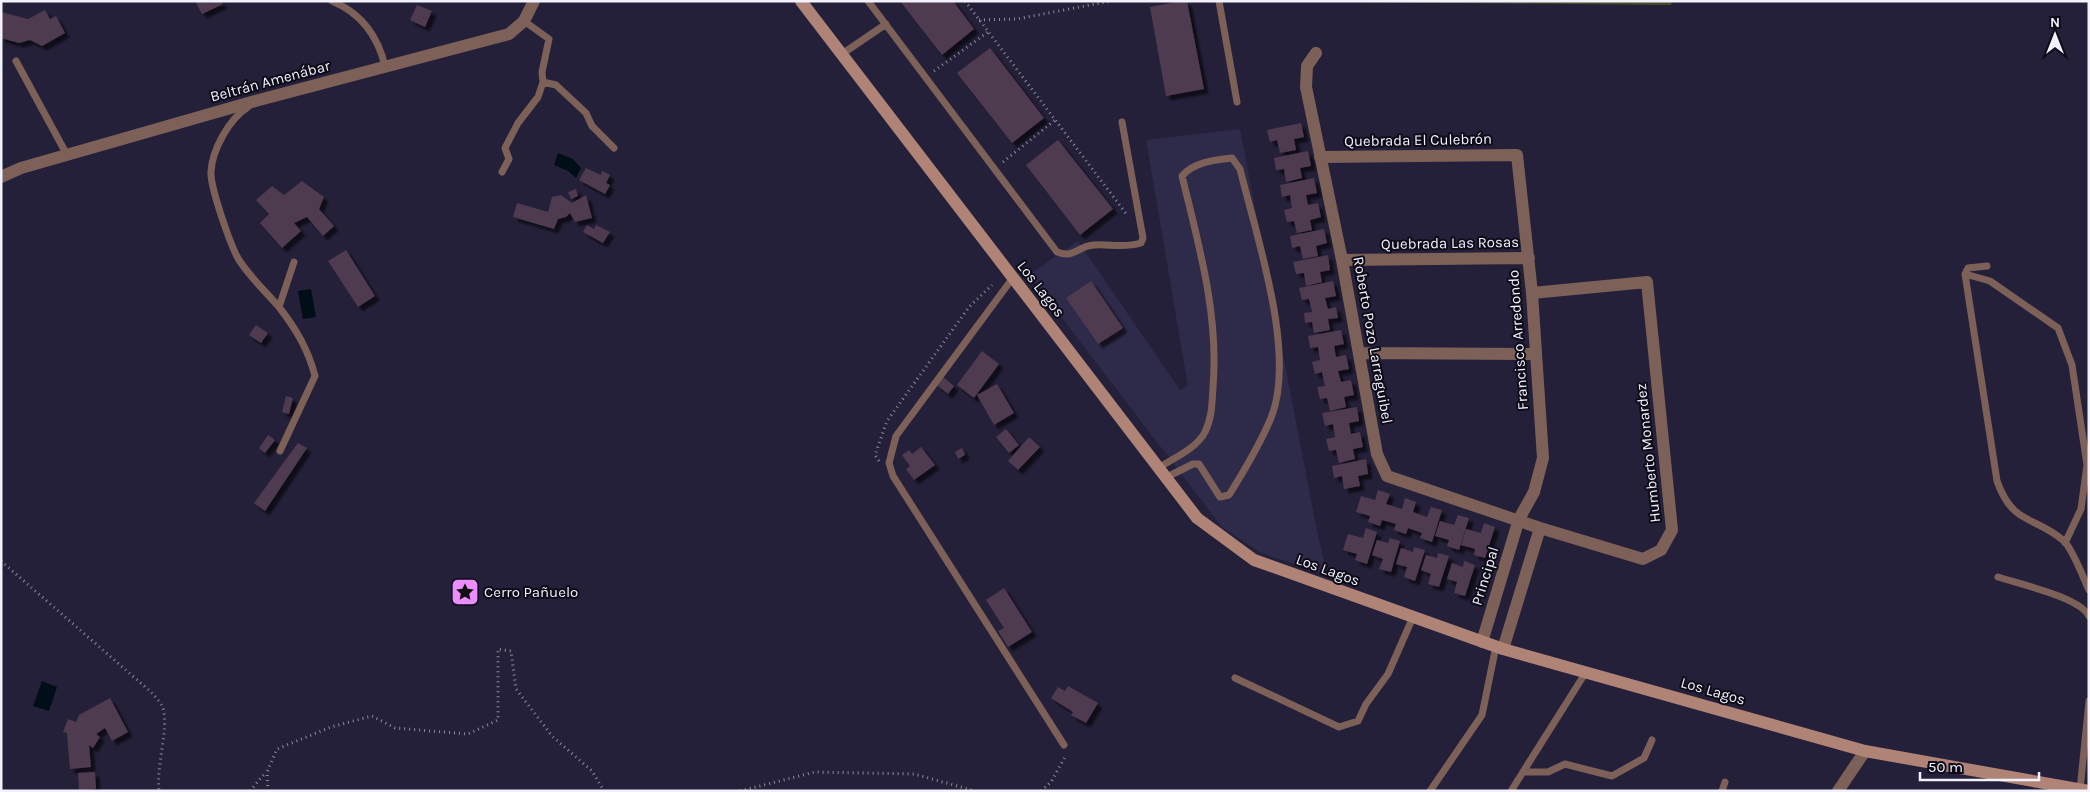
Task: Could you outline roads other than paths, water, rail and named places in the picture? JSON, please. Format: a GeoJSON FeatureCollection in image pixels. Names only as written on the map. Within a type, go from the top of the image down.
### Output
{"type":"FeatureCollection","features":[{"type":"Feature","properties":{"kind":"main road","name":"Los Lagos"},"geometry":{"type":"LineString","coordinates":[[801,1],[1009,275],[1164,472],[1197,518],[1254,560],[1482,642],[1864,752],[2083,790]]}},
{"type":"Feature","properties":{"kind":"street"},"geometry":{"type":"LineString","coordinates":[[524,22],[534,1]]}},
{"type":"Feature","properties":{"kind":"street","name":"Beltrán Amenábar"},"geometry":{"type":"LineString","coordinates":[[1,177],[21,168],[259,100],[496,38],[509,34],[524,22]]}},
{"type":"Feature","properties":{"kind":"street","name":"Roberto Pozo Larraguibel"},"geometry":{"type":"LineString","coordinates":[[1316,53],[1307,66],[1306,86],[1342,260],[1377,454],[1387,476],[1519,519],[1540,528]]}},
{"type":"Feature","properties":{"kind":"street","name":"Quebrada El Culebrón"},"geometry":{"type":"LineString","coordinates":[[1320,157],[1517,155]]}},
{"type":"Feature","properties":{"kind":"street","name":"Francisco Arredondo"},"geometry":{"type":"LineString","coordinates":[[1517,155],[1532,293],[1542,458],[1534,492],[1519,519]]}},
{"type":"Feature","properties":{"kind":"street","name":"Quebrada Las Rosas"},"geometry":{"type":"LineString","coordinates":[[1342,260],[1529,258]]}},
{"type":"Feature","properties":{"kind":"street","name":"Humberto Monardez"},"geometry":{"type":"LineString","coordinates":[[1532,293],[1647,282],[1672,530],[1661,550],[1643,559],[1540,528]]}},
{"type":"Feature","properties":{"kind":"street"},"geometry":{"type":"LineString","coordinates":[[1359,353],[1536,354]]}},
{"type":"Feature","properties":{"kind":"street","name":"Principal"},"geometry":{"type":"LineString","coordinates":[[1482,642],[1519,519]]}},
{"type":"Feature","properties":{"kind":"street"},"geometry":{"type":"LineString","coordinates":[[1500,647],[1540,528]]}},
{"type":"Feature","properties":{"kind":"street"},"geometry":{"type":"LineString","coordinates":[[1838,791],[1864,752]]}},
{"type":"Feature","properties":{"kind":"lane"},"geometry":{"type":"LineString","coordinates":[[332,1],[350,10],[366,25],[378,44],[385,66]]}},
{"type":"Feature","properties":{"kind":"lane"},"geometry":{"type":"LineString","coordinates":[[868,1],[1057,252],[1064,255],[1072,254],[1093,245],[1132,246],[1141,244],[1143,238],[1140,217],[1122,122]]}},
{"type":"Feature","properties":{"kind":"lane"},"geometry":{"type":"LineString","coordinates":[[1219,1],[1237,102]]}},
{"type":"Feature","properties":{"kind":"lane"},"geometry":{"type":"LineString","coordinates":[[502,172],[509,159],[505,148],[518,123],[538,97],[543,82],[542,72],[550,39],[524,22]]}},
{"type":"Feature","properties":{"kind":"lane"},"geometry":{"type":"LineString","coordinates":[[842,54],[886,24]]}},
{"type":"Feature","properties":{"kind":"lane"},"geometry":{"type":"LineString","coordinates":[[16,61],[67,155]]}},
{"type":"Feature","properties":{"kind":"lane"},"geometry":{"type":"LineString","coordinates":[[543,82],[556,85],[586,113],[592,126],[614,148]]}},
{"type":"Feature","properties":{"kind":"lane"},"geometry":{"type":"LineString","coordinates":[[259,100],[243,110],[224,134],[214,160],[211,178],[234,249],[240,261],[299,333],[316,376],[280,451]]}},
{"type":"Feature","properties":{"kind":"lane"},"geometry":{"type":"LineString","coordinates":[[1232,158],[1240,169],[1278,321],[1279,377],[1275,402],[1271,417],[1229,495],[1220,497],[1199,464],[1164,472],[1205,434],[1211,413],[1214,375],[1214,333],[1210,300],[1182,176],[1189,168],[1232,158]]}},
{"type":"Feature","properties":{"kind":"lane"},"geometry":{"type":"LineString","coordinates":[[279,307],[294,262]]}},
{"type":"Feature","properties":{"kind":"lane"},"geometry":{"type":"LineString","coordinates":[[1987,266],[1968,268],[1965,274],[1998,481],[2003,497],[2012,510],[2065,543],[2089,590]]}},
{"type":"Feature","properties":{"kind":"lane"},"geometry":{"type":"LineString","coordinates":[[1965,274],[1990,281],[2058,328],[2072,365],[2087,465],[2081,509],[2065,543]]}},
{"type":"Feature","properties":{"kind":"lane"},"geometry":{"type":"LineString","coordinates":[[1009,275],[896,436],[889,462],[893,476],[1062,747]]}},
{"type":"Feature","properties":{"kind":"lane"},"geometry":{"type":"LineString","coordinates":[[1998,577],[2072,602],[2085,609],[2089,616]]}},
{"type":"Feature","properties":{"kind":"lane"},"geometry":{"type":"LineString","coordinates":[[1234,678],[1339,726],[1358,721],[1366,704],[1388,674],[1412,617]]}},
{"type":"Feature","properties":{"kind":"lane"},"geometry":{"type":"LineString","coordinates":[[1430,790],[1482,715],[1500,647]]}},
{"type":"Feature","properties":{"kind":"lane"},"geometry":{"type":"LineString","coordinates":[[1511,791],[1586,672]]}},
{"type":"Feature","properties":{"kind":"lane"},"geometry":{"type":"LineString","coordinates":[[2083,790],[2089,701]]}},
{"type":"Feature","properties":{"kind":"lane"},"geometry":{"type":"LineString","coordinates":[[1523,772],[1548,772],[1565,764],[1612,776],[1644,758],[1652,740]]}},
{"type":"Feature","properties":{"kind":"lane"},"geometry":{"type":"LineString","coordinates":[[1722,791],[1725,782]]}},
{"type":"Feature","properties":{"kind":"place","name":"Cerro Pañuelo"},"geometry":{"type":"Point","coordinates":[465,592]}}]}
